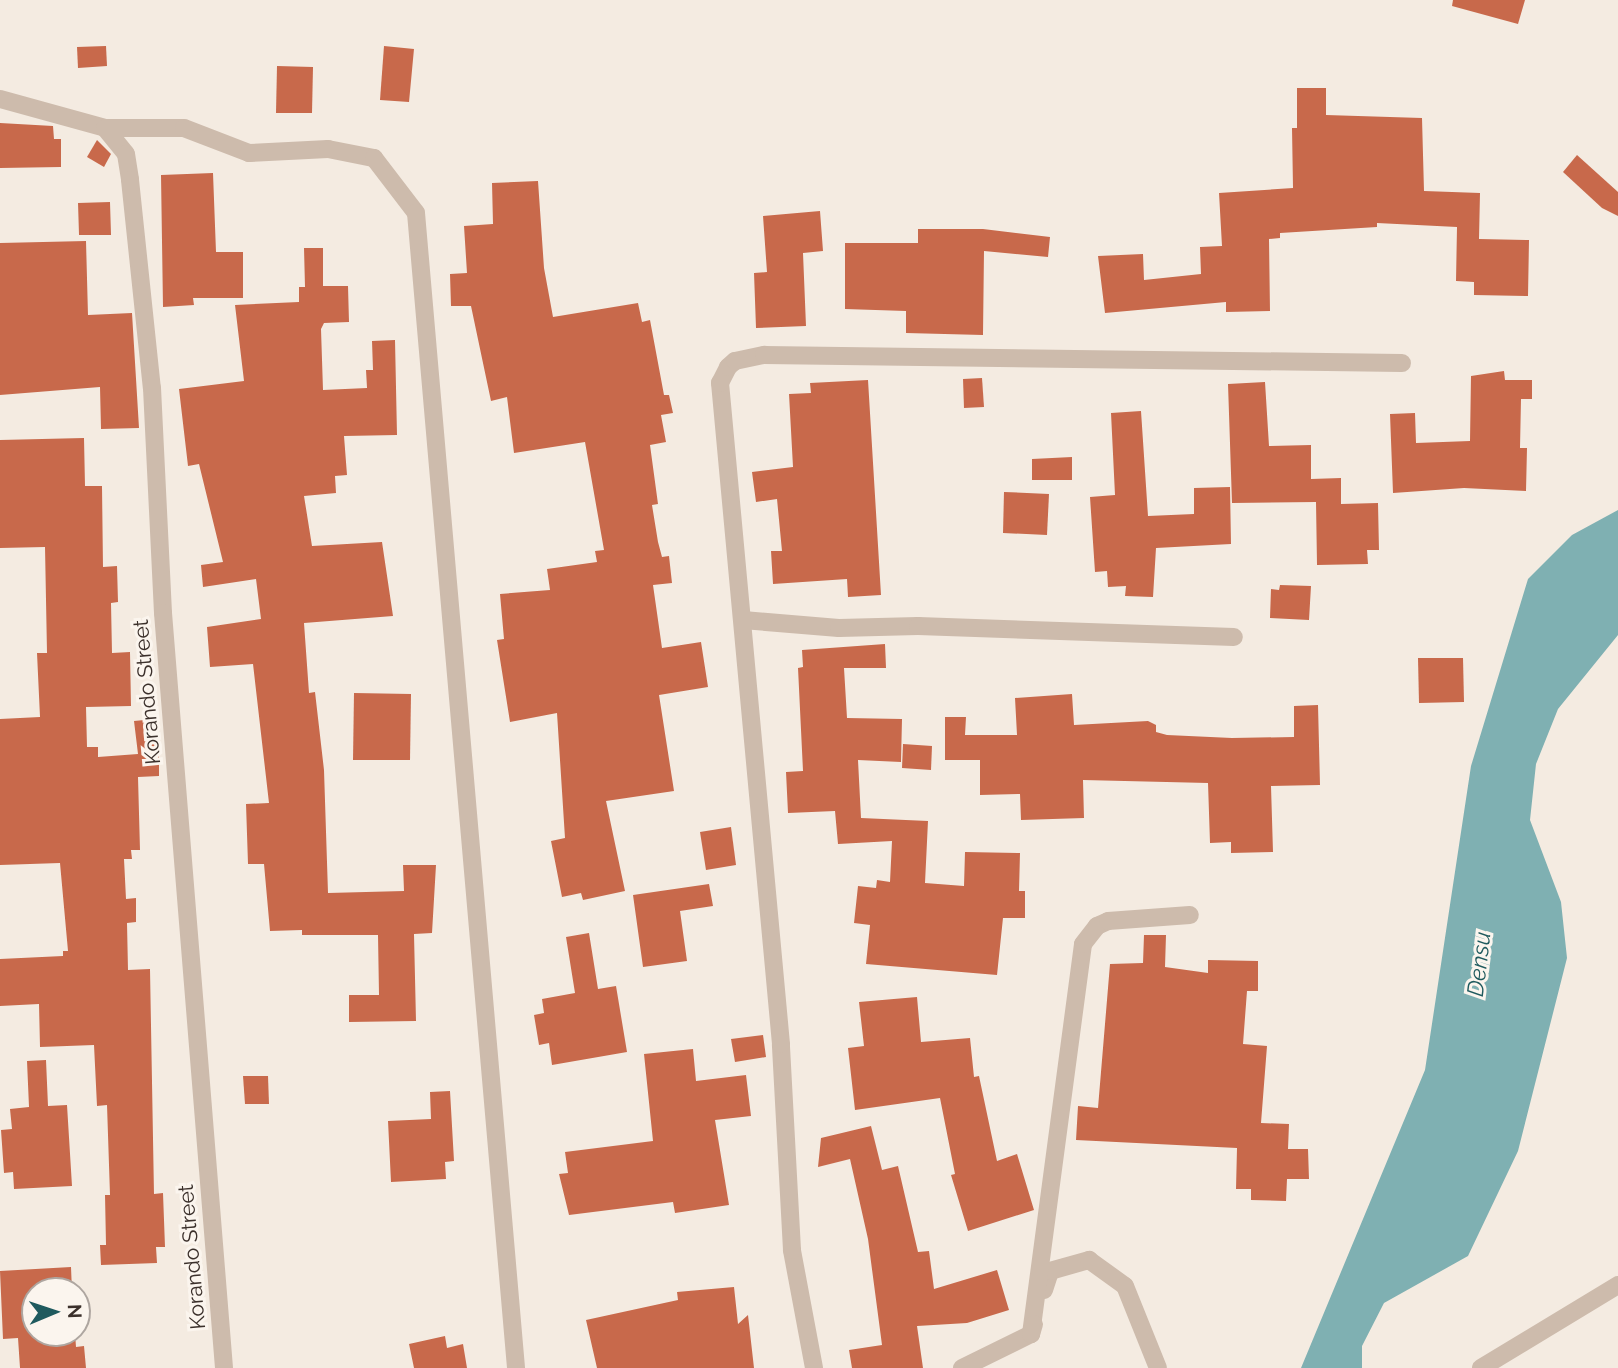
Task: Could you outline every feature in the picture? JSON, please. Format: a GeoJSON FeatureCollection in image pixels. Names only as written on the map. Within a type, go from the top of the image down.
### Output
{"type":"FeatureCollection","features":[{"type":"Feature","properties":{"kind":"street"},"geometry":{"type":"LineString","coordinates":[[0,99],[105,128],[184,128],[249,153],[328,149],[374,158],[416,213],[516,1368]]}},
{"type":"Feature","properties":{"kind":"street","name":"Korando Street"},"geometry":{"type":"LineString","coordinates":[[105,128],[126,154],[152,388],[163,613],[224,1368]]}},
{"type":"Feature","properties":{"kind":"street"},"geometry":{"type":"LineString","coordinates":[[814,1368],[792,1250],[781,1044],[720,383],[734,360],[764,355],[1402,363]]}},
{"type":"Feature","properties":{"kind":"street"},"geometry":{"type":"LineString","coordinates":[[743,620],[839,628],[918,626],[1234,637]]}},
{"type":"Feature","properties":{"kind":"street"},"geometry":{"type":"LineString","coordinates":[[1031,1334],[1083,944],[1097,926],[1108,921],[1190,915]]}},
{"type":"Feature","properties":{"kind":"street"},"geometry":{"type":"LineString","coordinates":[[962,1368],[1031,1334],[1050,1271],[1089,1260],[1125,1286],[1158,1368]]}},
{"type":"Feature","properties":{"kind":"street"},"geometry":{"type":"LineString","coordinates":[[1481,1368],[1618,1285]]}},
{"type":"Feature","properties":{"kind":"water","name":"Densu"},"geometry":{"type":"Polygon","coordinates":[[[1618,510],[1618,635],[1558,709],[1536,764],[1530,820],[1561,902],[1567,958],[1518,1151],[1468,1256],[1384,1303],[1362,1346],[1362,1368],[1301,1368],[1425,1070],[1471,766],[1528,579],[1572,535],[1618,510]]]}},
{"type":"Feature","properties":{"kind":"building"},"geometry":{"type":"Polygon","coordinates":[[[1453,0],[1525,0],[1518,24],[1452,6],[1453,0]]]}},
{"type":"Feature","properties":{"kind":"building"},"geometry":{"type":"Polygon","coordinates":[[[106,46],[107,66],[78,68],[77,47],[106,46]]]}},
{"type":"Feature","properties":{"kind":"building"},"geometry":{"type":"Polygon","coordinates":[[[384,46],[414,49],[409,102],[380,100],[384,46]]]}},
{"type":"Feature","properties":{"kind":"building"},"geometry":{"type":"Polygon","coordinates":[[[277,66],[313,67],[312,113],[276,113],[277,66]]]}},
{"type":"Feature","properties":{"kind":"building"},"geometry":{"type":"Polygon","coordinates":[[[1297,88],[1326,88],[1326,115],[1422,118],[1424,191],[1480,193],[1479,239],[1529,240],[1528,296],[1474,295],[1474,282],[1456,281],[1457,227],[1377,223],[1377,227],[1280,233],[1280,238],[1269,239],[1270,311],[1226,312],[1226,302],[1105,313],[1098,256],[1143,254],[1144,280],[1201,274],[1200,247],[1222,246],[1219,193],[1293,188],[1292,128],[1297,128],[1297,88]]]}},
{"type":"Feature","properties":{"kind":"building"},"geometry":{"type":"Polygon","coordinates":[[[0,123],[53,126],[54,139],[61,139],[61,167],[0,168],[0,123]]]}},
{"type":"Feature","properties":{"kind":"building"},"geometry":{"type":"Polygon","coordinates":[[[97,140],[111,154],[104,167],[87,157],[97,140]]]}},
{"type":"Feature","properties":{"kind":"building"},"geometry":{"type":"Polygon","coordinates":[[[1577,155],[1618,192],[1618,216],[1602,208],[1563,172],[1577,155]]]}},
{"type":"Feature","properties":{"kind":"building"},"geometry":{"type":"Polygon","coordinates":[[[213,173],[216,252],[243,252],[243,298],[193,298],[194,305],[163,307],[161,175],[213,173]]]}},
{"type":"Feature","properties":{"kind":"building"},"geometry":{"type":"Polygon","coordinates":[[[538,181],[544,268],[553,317],[638,303],[642,322],[650,320],[664,395],[669,395],[673,413],[661,415],[666,442],[650,445],[658,504],[652,505],[662,557],[669,556],[672,583],[653,585],[662,648],[701,642],[708,687],[659,695],[674,791],[606,801],[625,891],[583,900],[581,893],[562,897],[551,841],[565,838],[557,713],[510,722],[497,640],[504,639],[500,594],[550,590],[547,569],[597,562],[595,551],[604,550],[585,442],[514,453],[507,397],[491,401],[471,306],[451,306],[450,274],[467,273],[464,226],[493,224],[492,183],[538,181]]]}},
{"type":"Feature","properties":{"kind":"building"},"geometry":{"type":"Polygon","coordinates":[[[110,202],[111,235],[79,235],[78,203],[110,202]]]}},
{"type":"Feature","properties":{"kind":"building"},"geometry":{"type":"Polygon","coordinates":[[[820,211],[823,251],[803,253],[806,326],[756,328],[754,273],[767,272],[763,216],[820,211]]]}},
{"type":"Feature","properties":{"kind":"building"},"geometry":{"type":"Polygon","coordinates":[[[918,229],[983,229],[1050,237],[1048,257],[984,251],[983,335],[906,333],[906,311],[845,309],[845,243],[918,243],[918,229]]]}},
{"type":"Feature","properties":{"kind":"building"},"geometry":{"type":"Polygon","coordinates":[[[86,241],[88,315],[132,313],[139,428],[101,429],[100,387],[0,395],[0,243],[86,241]]]}},
{"type":"Feature","properties":{"kind":"building"},"geometry":{"type":"Polygon","coordinates":[[[304,248],[323,248],[323,286],[348,286],[349,322],[324,323],[321,329],[323,390],[367,388],[366,370],[373,370],[372,341],[395,340],[397,435],[344,436],[347,475],[335,476],[336,493],[304,496],[312,546],[382,542],[393,616],[304,623],[309,693],[315,692],[324,770],[328,893],[404,891],[403,865],[436,865],[432,933],[414,934],[416,1021],[349,1022],[349,995],[379,995],[378,935],[302,935],[302,930],[270,931],[264,864],[248,864],[246,804],[269,803],[253,664],[210,667],[207,627],[261,619],[256,579],[203,587],[201,565],[223,562],[199,464],[188,466],[179,389],[244,381],[235,305],[299,302],[299,287],[305,287],[304,248]]]}},
{"type":"Feature","properties":{"kind":"building"},"geometry":{"type":"Polygon","coordinates":[[[1504,371],[1505,380],[1532,380],[1532,399],[1521,399],[1520,448],[1527,448],[1526,491],[1464,488],[1393,493],[1390,414],[1415,413],[1416,443],[1470,441],[1471,376],[1504,371]]]}},
{"type":"Feature","properties":{"kind":"building"},"geometry":{"type":"Polygon","coordinates":[[[982,378],[984,407],[964,408],[963,379],[982,378]]]}},
{"type":"Feature","properties":{"kind":"building"},"geometry":{"type":"Polygon","coordinates":[[[868,380],[881,595],[848,597],[847,579],[773,584],[771,551],[782,551],[777,499],[756,502],[752,472],[793,467],[789,394],[811,393],[810,383],[868,380]]]}},
{"type":"Feature","properties":{"kind":"building"},"geometry":{"type":"Polygon","coordinates":[[[1265,382],[1269,446],[1311,445],[1311,479],[1341,478],[1341,504],[1378,503],[1379,550],[1367,550],[1368,564],[1317,565],[1316,502],[1232,503],[1228,384],[1265,382]]]}},
{"type":"Feature","properties":{"kind":"building"},"geometry":{"type":"Polygon","coordinates":[[[1141,411],[1148,516],[1194,514],[1194,488],[1230,487],[1231,544],[1156,548],[1153,597],[1125,596],[1126,586],[1108,587],[1107,571],[1095,572],[1090,497],[1115,495],[1111,413],[1141,411]]]}},
{"type":"Feature","properties":{"kind":"building"},"geometry":{"type":"Polygon","coordinates":[[[84,438],[85,486],[102,486],[103,567],[117,566],[118,602],[111,603],[112,653],[130,652],[131,706],[86,707],[87,747],[98,747],[98,757],[138,754],[134,721],[155,719],[159,751],[159,776],[138,777],[140,850],[131,850],[132,859],[124,859],[126,899],[136,898],[136,922],[127,923],[128,970],[150,969],[154,1194],[163,1193],[165,1247],[156,1247],[157,1263],[101,1265],[100,1245],[106,1245],[105,1195],[110,1195],[107,1105],[97,1106],[94,1045],[40,1047],[39,1004],[0,1006],[0,959],[63,956],[63,951],[68,951],[60,863],[0,865],[0,719],[40,717],[37,653],[47,653],[45,547],[0,548],[0,440],[84,438]]]}},
{"type":"Feature","properties":{"kind":"building"},"geometry":{"type":"Polygon","coordinates":[[[1072,457],[1072,480],[1032,480],[1032,459],[1072,457]]]}},
{"type":"Feature","properties":{"kind":"building"},"geometry":{"type":"Polygon","coordinates":[[[1004,492],[1049,494],[1047,535],[1003,533],[1004,492]]]}},
{"type":"Feature","properties":{"kind":"building"},"geometry":{"type":"Polygon","coordinates":[[[1280,585],[1311,586],[1309,620],[1270,618],[1271,589],[1279,590],[1280,585]]]}},
{"type":"Feature","properties":{"kind":"building"},"geometry":{"type":"Polygon","coordinates":[[[885,644],[886,668],[844,668],[847,718],[902,719],[901,762],[858,760],[861,818],[928,821],[925,883],[964,886],[965,852],[1020,853],[1019,891],[1025,891],[1025,918],[1003,918],[997,975],[866,964],[870,925],[854,923],[858,886],[876,888],[877,880],[890,882],[892,841],[838,844],[835,811],[788,813],[786,772],[803,771],[798,668],[803,667],[802,650],[885,644]]]}},
{"type":"Feature","properties":{"kind":"building"},"geometry":{"type":"Polygon","coordinates":[[[1418,658],[1463,658],[1464,702],[1419,703],[1418,658]]]}},
{"type":"Feature","properties":{"kind":"building"},"geometry":{"type":"Polygon","coordinates":[[[354,693],[411,694],[410,760],[353,760],[354,693]]]}},
{"type":"Feature","properties":{"kind":"building"},"geometry":{"type":"Polygon","coordinates":[[[1072,694],[1074,725],[1148,721],[1156,725],[1156,732],[1167,735],[1232,738],[1294,737],[1294,706],[1318,705],[1320,785],[1271,786],[1273,852],[1231,853],[1231,842],[1210,843],[1208,783],[1083,780],[1084,818],[1021,820],[1020,794],[980,795],[980,760],[945,760],[945,717],[966,717],[965,735],[1017,735],[1015,698],[1072,694]]]}},
{"type":"Feature","properties":{"kind":"building"},"geometry":{"type":"Polygon","coordinates":[[[903,744],[932,746],[931,770],[902,768],[903,744]]]}},
{"type":"Feature","properties":{"kind":"building"},"geometry":{"type":"Polygon","coordinates":[[[731,827],[736,865],[706,870],[700,832],[731,827]]]}},
{"type":"Feature","properties":{"kind":"building"},"geometry":{"type":"Polygon","coordinates":[[[709,884],[713,906],[680,911],[687,961],[643,967],[633,895],[709,884]]]}},
{"type":"Feature","properties":{"kind":"building"},"geometry":{"type":"Polygon","coordinates":[[[589,933],[598,989],[616,986],[627,1052],[552,1065],[549,1043],[539,1045],[534,1015],[544,1013],[542,999],[575,993],[566,937],[589,933]]]}},
{"type":"Feature","properties":{"kind":"building"},"geometry":{"type":"Polygon","coordinates":[[[1144,935],[1166,935],[1165,967],[1208,973],[1208,960],[1258,961],[1258,991],[1247,991],[1243,1044],[1267,1046],[1261,1123],[1289,1124],[1288,1149],[1308,1149],[1309,1179],[1287,1179],[1286,1201],[1251,1200],[1251,1189],[1236,1189],[1237,1148],[1076,1140],[1078,1106],[1098,1108],[1110,964],[1143,963],[1144,935]]]}},
{"type":"Feature","properties":{"kind":"building"},"geometry":{"type":"Polygon","coordinates":[[[917,997],[921,1042],[970,1038],[974,1077],[979,1076],[997,1161],[1017,1154],[1034,1210],[968,1231],[951,1175],[955,1174],[940,1098],[855,1110],[848,1048],[864,1046],[859,1002],[917,997]]]}},
{"type":"Feature","properties":{"kind":"building"},"geometry":{"type":"Polygon","coordinates":[[[763,1035],[766,1057],[735,1062],[731,1039],[763,1035]]]}},
{"type":"Feature","properties":{"kind":"building"},"geometry":{"type":"Polygon","coordinates":[[[693,1049],[696,1081],[746,1075],[751,1116],[715,1120],[729,1205],[675,1213],[673,1202],[569,1215],[559,1174],[568,1173],[565,1152],[653,1141],[644,1054],[693,1049]]]}},
{"type":"Feature","properties":{"kind":"building"},"geometry":{"type":"Polygon","coordinates":[[[46,1060],[48,1106],[67,1105],[72,1186],[14,1189],[13,1172],[4,1173],[1,1130],[12,1129],[10,1109],[29,1107],[27,1061],[46,1060]]]}},
{"type":"Feature","properties":{"kind":"building"},"geometry":{"type":"Polygon","coordinates":[[[243,1076],[268,1076],[269,1104],[245,1104],[243,1076]]]}},
{"type":"Feature","properties":{"kind":"building"},"geometry":{"type":"Polygon","coordinates":[[[450,1091],[454,1161],[445,1162],[446,1179],[391,1182],[388,1121],[431,1119],[430,1092],[450,1091]]]}},
{"type":"Feature","properties":{"kind":"building"},"geometry":{"type":"Polygon","coordinates":[[[871,1126],[882,1170],[898,1166],[918,1252],[929,1251],[934,1289],[997,1270],[1009,1310],[967,1323],[917,1326],[923,1368],[852,1368],[849,1350],[882,1345],[868,1239],[850,1159],[818,1167],[821,1138],[871,1126]]]}},
{"type":"Feature","properties":{"kind":"building"},"geometry":{"type":"Polygon","coordinates":[[[71,1267],[71,1277],[21,1277],[21,1347],[84,1347],[86,1368],[20,1368],[18,1338],[3,1339],[0,1271],[71,1267]]]}},
{"type":"Feature","properties":{"kind":"building"},"geometry":{"type":"Polygon","coordinates":[[[734,1287],[738,1324],[748,1315],[754,1368],[597,1368],[586,1320],[678,1300],[677,1292],[734,1287]]]}},
{"type":"Feature","properties":{"kind":"building"},"geometry":{"type":"Polygon","coordinates":[[[445,1336],[447,1348],[463,1344],[467,1368],[414,1368],[409,1344],[445,1336]]]}}]}
